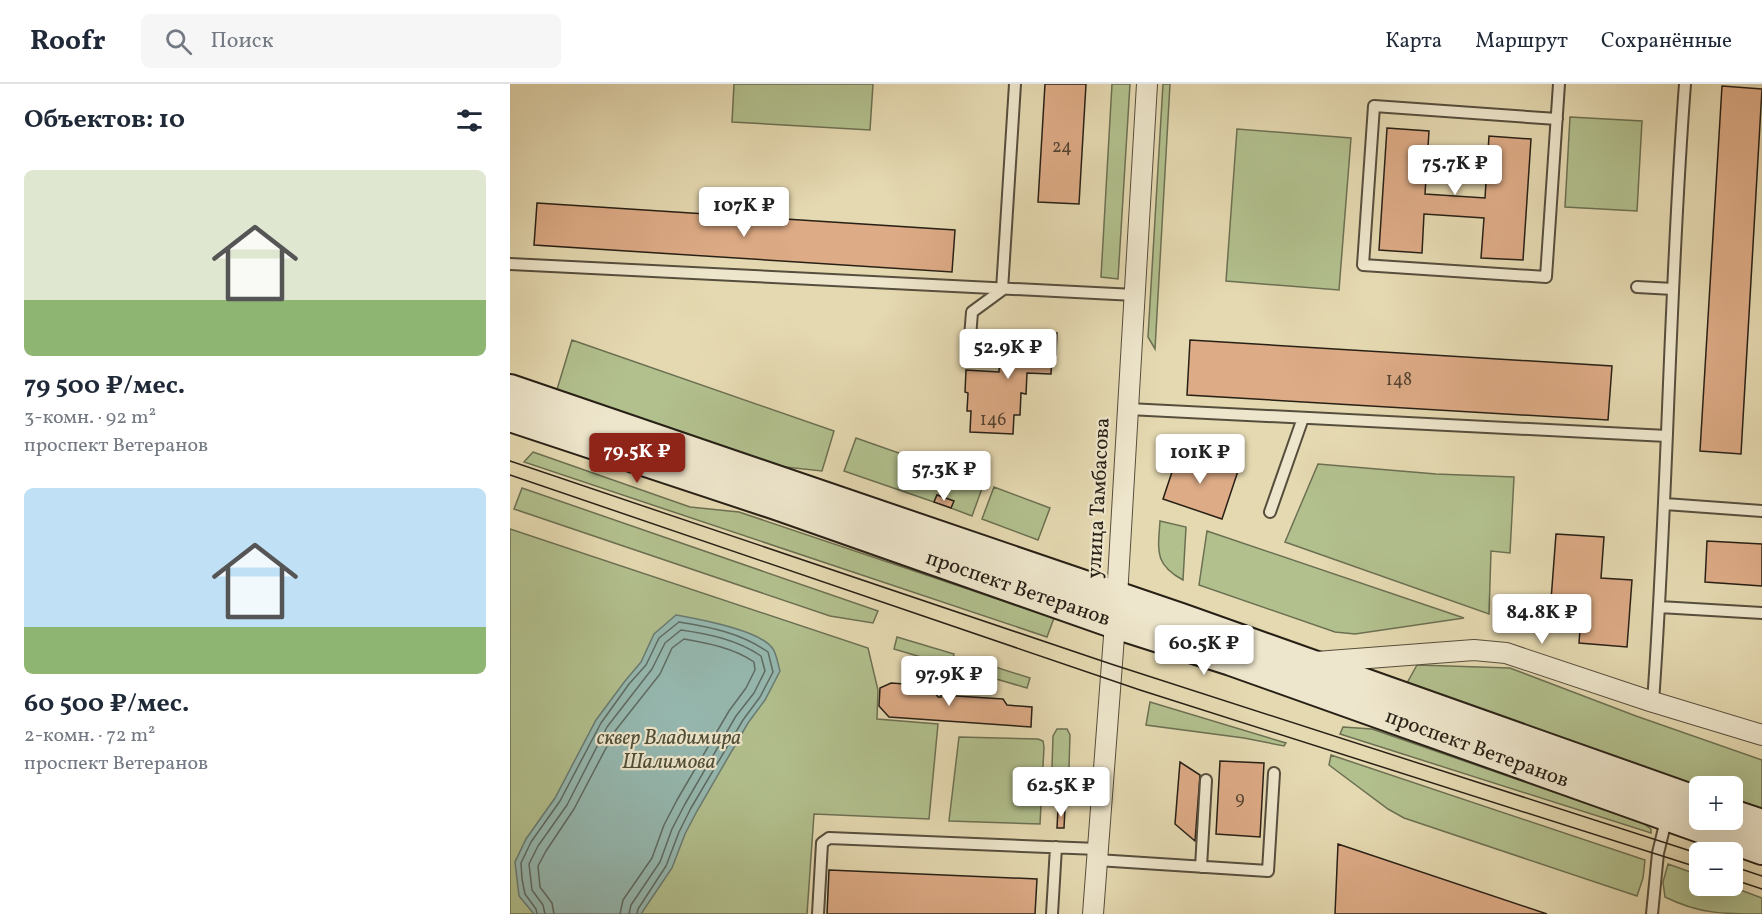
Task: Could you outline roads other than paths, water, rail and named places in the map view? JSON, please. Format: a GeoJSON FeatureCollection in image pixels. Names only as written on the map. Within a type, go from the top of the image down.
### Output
{"type":"FeatureCollection","features":[{"type":"Feature","properties":{"kind":"main road","name":"проспект Ветеранов"},"geometry":{"type":"LineString","coordinates":[[510,388],[1116,610],[1296,683],[1670,805],[1689,803]]}},
{"type":"Feature","properties":{"kind":"main road","name":"проспект Ветеранов"},"geometry":{"type":"LineString","coordinates":[[510,417],[790,510],[1116,610],[1309,663],[1670,805],[1762,850]]}},
{"type":"Feature","properties":{"kind":"main road"},"geometry":{"type":"LineString","coordinates":[[1743,818],[1762,824]]}},
{"type":"Feature","properties":{"kind":"street","name":"улица Тамбасова"},"geometry":{"type":"LineString","coordinates":[[1093,914],[1116,610],[1147,84]]}},
{"type":"Feature","properties":{"kind":"street"},"geometry":{"type":"LineString","coordinates":[[1309,663],[1474,650],[1506,653],[1653,702],[1762,735]]}},
{"type":"Feature","properties":{"kind":"lane"},"geometry":{"type":"LineString","coordinates":[[1002,290],[1015,84]]}},
{"type":"Feature","properties":{"kind":"lane"},"geometry":{"type":"LineString","coordinates":[[1557,119],[1374,106],[1363,265],[1546,277],[1557,119],[1559,84]]}},
{"type":"Feature","properties":{"kind":"lane"},"geometry":{"type":"LineString","coordinates":[[1653,702],[1685,84]]}},
{"type":"Feature","properties":{"kind":"lane"},"geometry":{"type":"LineString","coordinates":[[510,264],[1135,295]]}},
{"type":"Feature","properties":{"kind":"lane"},"geometry":{"type":"LineString","coordinates":[[1637,286],[1673,289]]}},
{"type":"Feature","properties":{"kind":"lane"},"geometry":{"type":"LineString","coordinates":[[969,350],[972,312],[1002,290]]}},
{"type":"Feature","properties":{"kind":"lane"},"geometry":{"type":"LineString","coordinates":[[1128,410],[1666,436]]}},
{"type":"Feature","properties":{"kind":"lane"},"geometry":{"type":"LineString","coordinates":[[1270,512],[1303,418]]}},
{"type":"Feature","properties":{"kind":"lane"},"geometry":{"type":"LineString","coordinates":[[1665,504],[1762,511]]}},
{"type":"Feature","properties":{"kind":"lane"},"geometry":{"type":"LineString","coordinates":[[1659,607],[1762,613]]}},
{"type":"Feature","properties":{"kind":"lane"},"geometry":{"type":"LineString","coordinates":[[818,914],[822,843],[829,838],[1056,847],[1201,867],[1268,871],[1274,773]]}},
{"type":"Feature","properties":{"kind":"lane"},"geometry":{"type":"LineString","coordinates":[[1201,867],[1206,780]]}},
{"type":"Feature","properties":{"kind":"lane"},"geometry":{"type":"LineString","coordinates":[[1652,914],[1658,853],[1670,805]]}},
{"type":"Feature","properties":{"kind":"lane"},"geometry":{"type":"LineString","coordinates":[[1052,914],[1056,847]]}},
{"type":"Feature","properties":{"kind":"water"},"geometry":{"type":"Polygon","coordinates":[[[676,615],[728,626],[756,636],[773,649],[780,671],[765,700],[748,723],[697,811],[672,868],[641,914],[534,914],[519,896],[515,862],[526,839],[555,798],[596,720],[641,662],[654,634],[676,615]]]}},
{"type":"Feature","properties":{"kind":"tram line"},"geometry":{"type":"LineString","coordinates":[[510,461],[1111,664],[1689,850]]}},
{"type":"Feature","properties":{"kind":"tram line"},"geometry":{"type":"LineString","coordinates":[[510,475],[1140,690],[1689,865]]}},
{"type":"Feature","properties":{"kind":"tram line"},"geometry":{"type":"LineString","coordinates":[[1743,870],[1762,876]]}},
{"type":"Feature","properties":{"kind":"tram line"},"geometry":{"type":"LineString","coordinates":[[1743,883],[1762,889]]}},
{"type":"Feature","properties":{"kind":"park label","name":"сквер Владимира Шалимова"},"geometry":{"type":"Point","coordinates":[669,750]}}]}
